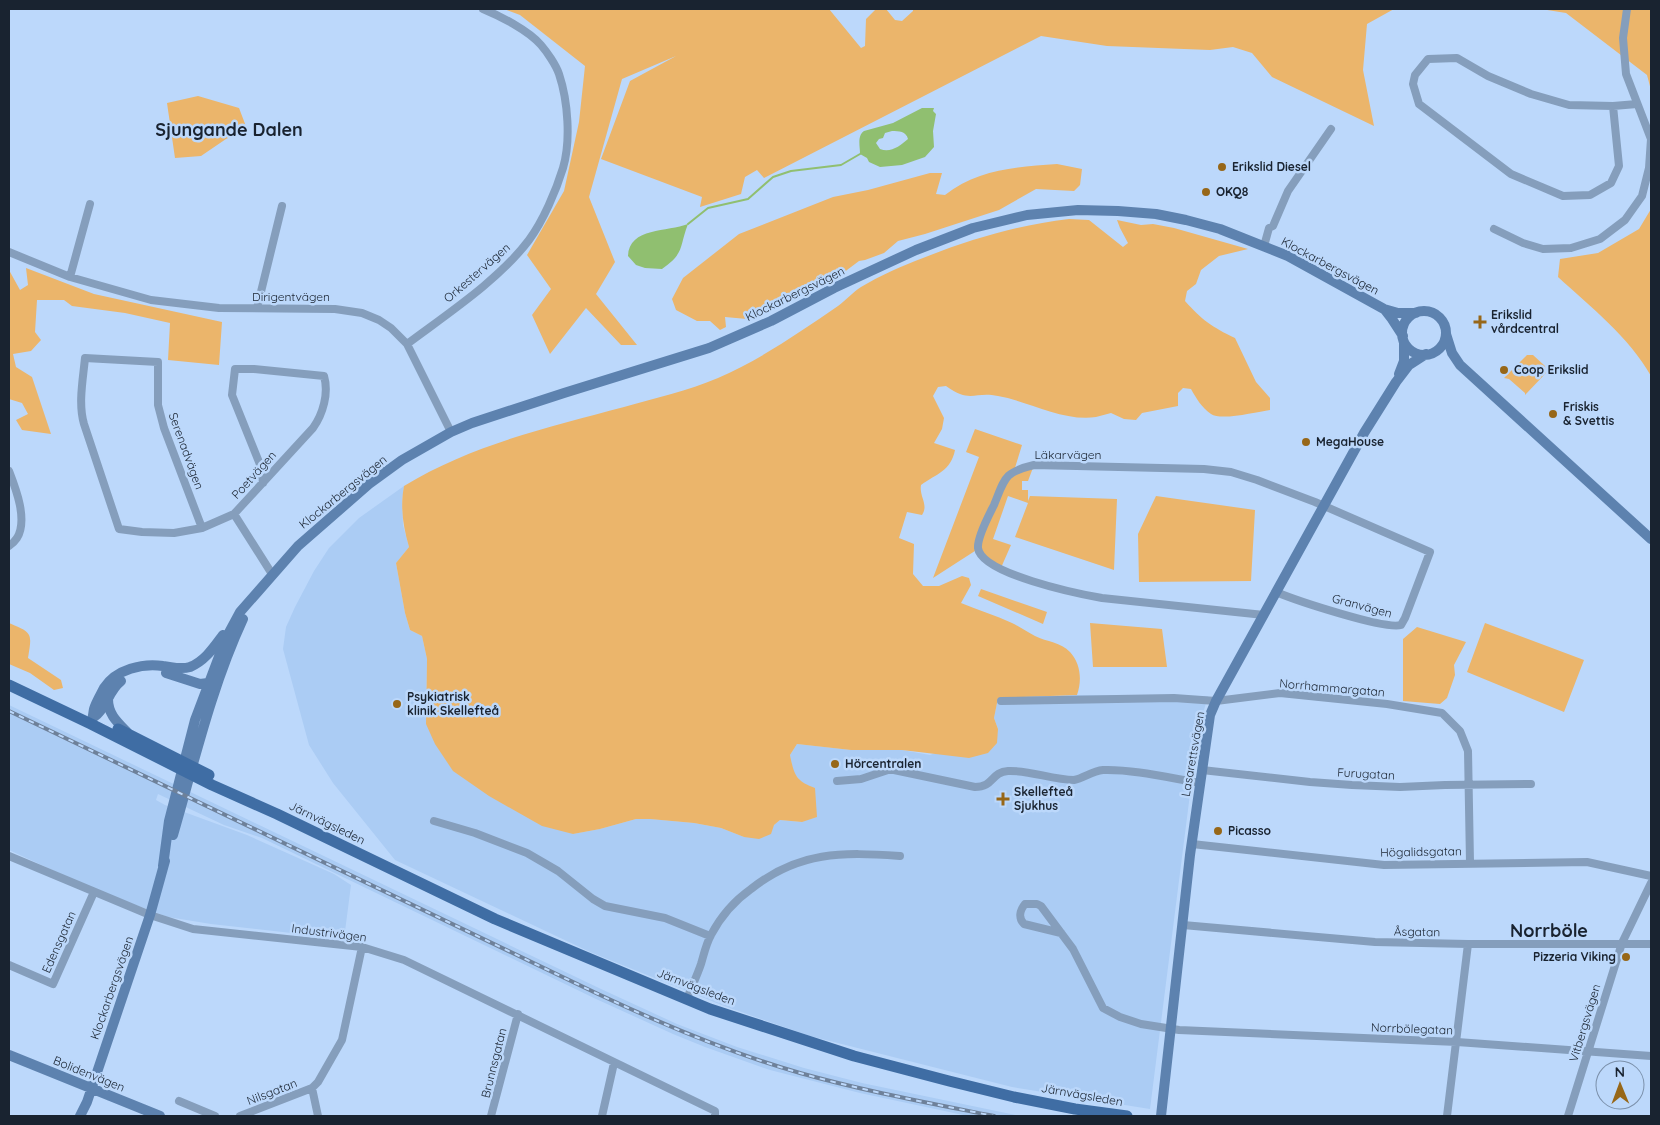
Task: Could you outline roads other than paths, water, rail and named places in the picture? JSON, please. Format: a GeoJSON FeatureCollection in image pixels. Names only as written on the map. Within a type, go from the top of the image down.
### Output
{"type":"FeatureCollection","features":[{"type":"Feature","properties":{"kind":"main road","name":"Klockarbergsvägen"},"geometry":{"type":"LineString","coordinates":[[212,684],[226,638],[240,612],[272,574],[298,546],[368,484],[402,460],[451,432],[472,423],[709,348],[771,321],[834,288],[916,250],[973,228],[1027,215],[1078,210],[1156,214],[1220,229],[1288,256],[1384,309],[1398,313],[1416,313]]}},
{"type":"Feature","properties":{"kind":"main road","name":"Klockarbergsvägen"},"geometry":{"type":"LineString","coordinates":[[1384,309],[1403,338]]}},
{"type":"Feature","properties":{"kind":"main road"},"geometry":{"type":"LineString","coordinates":[[1460,365],[1447,358],[1414,352],[1407,347],[1403,338],[1406,320],[1416,313],[1425,311],[1437,315],[1444,324],[1452,353],[1460,365],[1651,539]]}},
{"type":"Feature","properties":{"kind":"main road"},"geometry":{"type":"LineString","coordinates":[[1427,354],[1441,347],[1446,334]]}},
{"type":"Feature","properties":{"kind":"main road","name":"Lasarettsvägen"},"geometry":{"type":"LineString","coordinates":[[1396,382],[1404,361],[1403,338]]}},
{"type":"Feature","properties":{"kind":"main road","name":"Lasarettsvägen"},"geometry":{"type":"LineString","coordinates":[[1161,1116],[1192,844],[1210,715],[1364,433],[1396,382],[1410,365],[1427,354]]}},
{"type":"Feature","properties":{"kind":"main road","name":"Klockarbergsvägen"},"geometry":{"type":"LineString","coordinates":[[80,1116],[150,915],[164,866],[169,821],[195,720],[258,591]]}},
{"type":"Feature","properties":{"kind":"main road"},"geometry":{"type":"LineString","coordinates":[[177,669],[189,667],[201,661],[211,651],[240,612]]}},
{"type":"Feature","properties":{"kind":"main road"},"geometry":{"type":"LineString","coordinates":[[92,721],[94,709],[105,686],[124,671],[147,666],[163,666],[202,678],[212,684]]}},
{"type":"Feature","properties":{"kind":"main road"},"geometry":{"type":"LineString","coordinates":[[92,721],[100,713],[112,689],[118,682],[135,674],[161,672],[200,684],[212,684]]}},
{"type":"Feature","properties":{"kind":"main road","name":"Järnvägsleden"},"geometry":{"type":"LineString","coordinates":[[9,678],[277,814],[495,919],[687,1000],[854,1056],[1014,1097],[1075,1109],[1127,1116]]}},
{"type":"Feature","properties":{"kind":"main road","name":"Järnvägsleden"},"geometry":{"type":"LineString","coordinates":[[9,684],[92,721],[129,735],[167,758]]}},
{"type":"Feature","properties":{"kind":"main road"},"geometry":{"type":"LineString","coordinates":[[108,699],[111,715],[129,735]]}},
{"type":"Feature","properties":{"kind":"main road","name":"Bolidenvägen"},"geometry":{"type":"LineString","coordinates":[[9,1056],[160,1116]]}},
{"type":"Feature","properties":{"kind":"street","name":"Orkestervägen"},"geometry":{"type":"LineString","coordinates":[[407,344],[453,309],[514,258],[530,239],[545,213],[563,168],[566,151],[567,115],[559,72],[540,44],[506,19],[483,9]]}},
{"type":"Feature","properties":{"kind":"street"},"geometry":{"type":"LineString","coordinates":[[1494,229],[1523,243],[1543,249],[1571,248],[1600,239],[1625,220],[1642,196],[1650,168],[1651,139],[1626,74],[1623,49],[1627,9]]}},
{"type":"Feature","properties":{"kind":"street"},"geometry":{"type":"LineString","coordinates":[[1613,106],[1619,166],[1611,183],[1590,195],[1563,196],[1511,174],[1419,104],[1413,84],[1415,75],[1428,59],[1457,58],[1488,76],[1531,94],[1569,105],[1613,106],[1637,104]]}},
{"type":"Feature","properties":{"kind":"street"},"geometry":{"type":"LineString","coordinates":[[1264,246],[1269,228],[1273,226],[1288,191],[1331,129]]}},
{"type":"Feature","properties":{"kind":"street"},"geometry":{"type":"LineString","coordinates":[[70,277],[90,204]]}},
{"type":"Feature","properties":{"kind":"street"},"geometry":{"type":"LineString","coordinates":[[257,308],[282,206]]}},
{"type":"Feature","properties":{"kind":"street","name":"Dirigentvägen"},"geometry":{"type":"LineString","coordinates":[[9,252],[70,277],[151,300],[219,308],[335,309],[362,313],[385,324],[407,344],[451,432]]}},
{"type":"Feature","properties":{"kind":"street","name":"Serenadvägen"},"geometry":{"type":"LineString","coordinates":[[119,528],[81,416],[85,358],[158,362],[158,405],[164,428],[202,528]]}},
{"type":"Feature","properties":{"kind":"street","name":"Poetvägen"},"geometry":{"type":"LineString","coordinates":[[119,528],[142,532],[174,533],[202,528],[234,514],[263,483],[313,428],[320,418],[325,393],[324,376],[254,369],[234,369],[232,396],[261,467],[263,483]]}},
{"type":"Feature","properties":{"kind":"street","name":"Läkarvägen"},"geometry":{"type":"LineString","coordinates":[[1264,615],[1102,598],[1054,588],[1000,570],[983,560],[978,548],[981,536],[1006,476],[1019,469],[1034,465],[1204,469],[1231,472],[1257,480],[1325,507]]}},
{"type":"Feature","properties":{"kind":"street"},"geometry":{"type":"LineString","coordinates":[[9,471],[20,506],[21,527],[17,539],[9,546]]}},
{"type":"Feature","properties":{"kind":"street","name":"Granvägen"},"geometry":{"type":"LineString","coordinates":[[1276,592],[1370,621],[1396,627],[1401,625],[1414,597],[1430,552],[1325,507]]}},
{"type":"Feature","properties":{"kind":"street"},"geometry":{"type":"LineString","coordinates":[[234,514],[272,574]]}},
{"type":"Feature","properties":{"kind":"street","name":"Norrhammargatan"},"geometry":{"type":"LineString","coordinates":[[1001,701],[1174,698],[1216,701],[1280,693],[1387,704],[1442,713],[1460,730],[1468,751],[1470,862]]}},
{"type":"Feature","properties":{"kind":"street"},"geometry":{"type":"LineString","coordinates":[[837,781],[860,779],[888,770],[894,770],[975,787],[983,787],[989,784],[995,775],[1007,771],[1074,780],[1093,772],[1104,770],[1140,773],[1200,783]]}},
{"type":"Feature","properties":{"kind":"street","name":"Furugatan"},"geometry":{"type":"LineString","coordinates":[[1202,770],[1352,785],[1400,787],[1531,784]]}},
{"type":"Feature","properties":{"kind":"street"},"geometry":{"type":"LineString","coordinates":[[434,821],[482,835],[527,853],[558,871],[592,899],[605,906],[665,918],[710,936]]}},
{"type":"Feature","properties":{"kind":"street","name":"Högalidsgatan"},"geometry":{"type":"LineString","coordinates":[[1192,844],[1384,864],[1587,862],[1651,876]]}},
{"type":"Feature","properties":{"kind":"street"},"geometry":{"type":"LineString","coordinates":[[687,1000],[710,936],[735,901],[776,871],[796,862],[823,857],[852,854],[900,856]]}},
{"type":"Feature","properties":{"kind":"street","name":"Industrivägen"},"geometry":{"type":"LineString","coordinates":[[9,856],[150,915],[192,929],[362,947],[404,960],[518,1014],[715,1114]]}},
{"type":"Feature","properties":{"kind":"street","name":"Vitbergsvägen"},"geometry":{"type":"LineString","coordinates":[[1568,1116],[1622,943],[1651,883]]}},
{"type":"Feature","properties":{"kind":"street","name":"Edensgatan"},"geometry":{"type":"LineString","coordinates":[[9,966],[53,984],[94,892]]}},
{"type":"Feature","properties":{"kind":"street","name":"Norrbölegatan"},"geometry":{"type":"LineString","coordinates":[[1060,933],[1024,924],[1021,921],[1021,910],[1025,904],[1041,906],[1073,949],[1103,1008],[1120,1017],[1141,1024],[1171,1030],[1456,1042],[1651,1056]]}},
{"type":"Feature","properties":{"kind":"street","name":"Åsgatan"},"geometry":{"type":"LineString","coordinates":[[1183,925],[1375,942],[1651,944]]}},
{"type":"Feature","properties":{"kind":"street"},"geometry":{"type":"LineString","coordinates":[[1447,1116],[1468,944]]}},
{"type":"Feature","properties":{"kind":"street"},"geometry":{"type":"LineString","coordinates":[[318,1116],[312,1088],[318,1082],[342,1040],[362,947]]}},
{"type":"Feature","properties":{"kind":"street","name":"Brunnsgatan"},"geometry":{"type":"LineString","coordinates":[[492,1116],[518,1014]]}},
{"type":"Feature","properties":{"kind":"street"},"geometry":{"type":"LineString","coordinates":[[602,1116],[614,1063]]}},
{"type":"Feature","properties":{"kind":"street","name":"Nilsgatan"},"geometry":{"type":"LineString","coordinates":[[240,1116],[312,1088]]}},
{"type":"Feature","properties":{"kind":"street"},"geometry":{"type":"LineString","coordinates":[[179,1101],[215,1116]]}},
{"type":"Feature","properties":{"kind":"waterway"},"geometry":{"type":"LineString","coordinates":[[688,224],[708,208],[748,199],[773,177],[791,171],[841,165],[860,154]]}},
{"type":"Feature","properties":{"kind":"railway"},"geometry":{"type":"LineString","coordinates":[[9,711],[598,994],[672,1027],[748,1057],[800,1073],[872,1091],[994,1116]]}},
{"type":"Feature","properties":{"kind":"place","name":"Erikslid Diesel"},"geometry":{"type":"Point","coordinates":[1222,167]}},
{"type":"Feature","properties":{"kind":"place","name":"OKQ8"},"geometry":{"type":"Point","coordinates":[1206,192]}},
{"type":"Feature","properties":{"kind":"place","name":"Erikslid vårdcentral"},"geometry":{"type":"Point","coordinates":[1480,322]}},
{"type":"Feature","properties":{"kind":"place","name":"Coop Erikslid"},"geometry":{"type":"Point","coordinates":[1504,370]}},
{"type":"Feature","properties":{"kind":"place","name":"Friskis & Svettis"},"geometry":{"type":"Point","coordinates":[1553,414]}},
{"type":"Feature","properties":{"kind":"place","name":"MegaHouse"},"geometry":{"type":"Point","coordinates":[1306,442]}},
{"type":"Feature","properties":{"kind":"place","name":"Psykiatrisk klinik Skellefteå"},"geometry":{"type":"Point","coordinates":[397,704]}},
{"type":"Feature","properties":{"kind":"place","name":"Hörcentralen"},"geometry":{"type":"Point","coordinates":[835,764]}},
{"type":"Feature","properties":{"kind":"place","name":"Skellefteå Sjukhus"},"geometry":{"type":"Point","coordinates":[1003,799]}},
{"type":"Feature","properties":{"kind":"place","name":"Picasso"},"geometry":{"type":"Point","coordinates":[1218,831]}},
{"type":"Feature","properties":{"kind":"place","name":"Pizzeria Viking"},"geometry":{"type":"Point","coordinates":[1626,957]}},
{"type":"Feature","properties":{"kind":"district","name":"Sjungande Dalen"},"geometry":{"type":"Point","coordinates":[229,130]}},
{"type":"Feature","properties":{"kind":"district","name":"Norrböle"},"geometry":{"type":"Point","coordinates":[1549,931]}}]}
